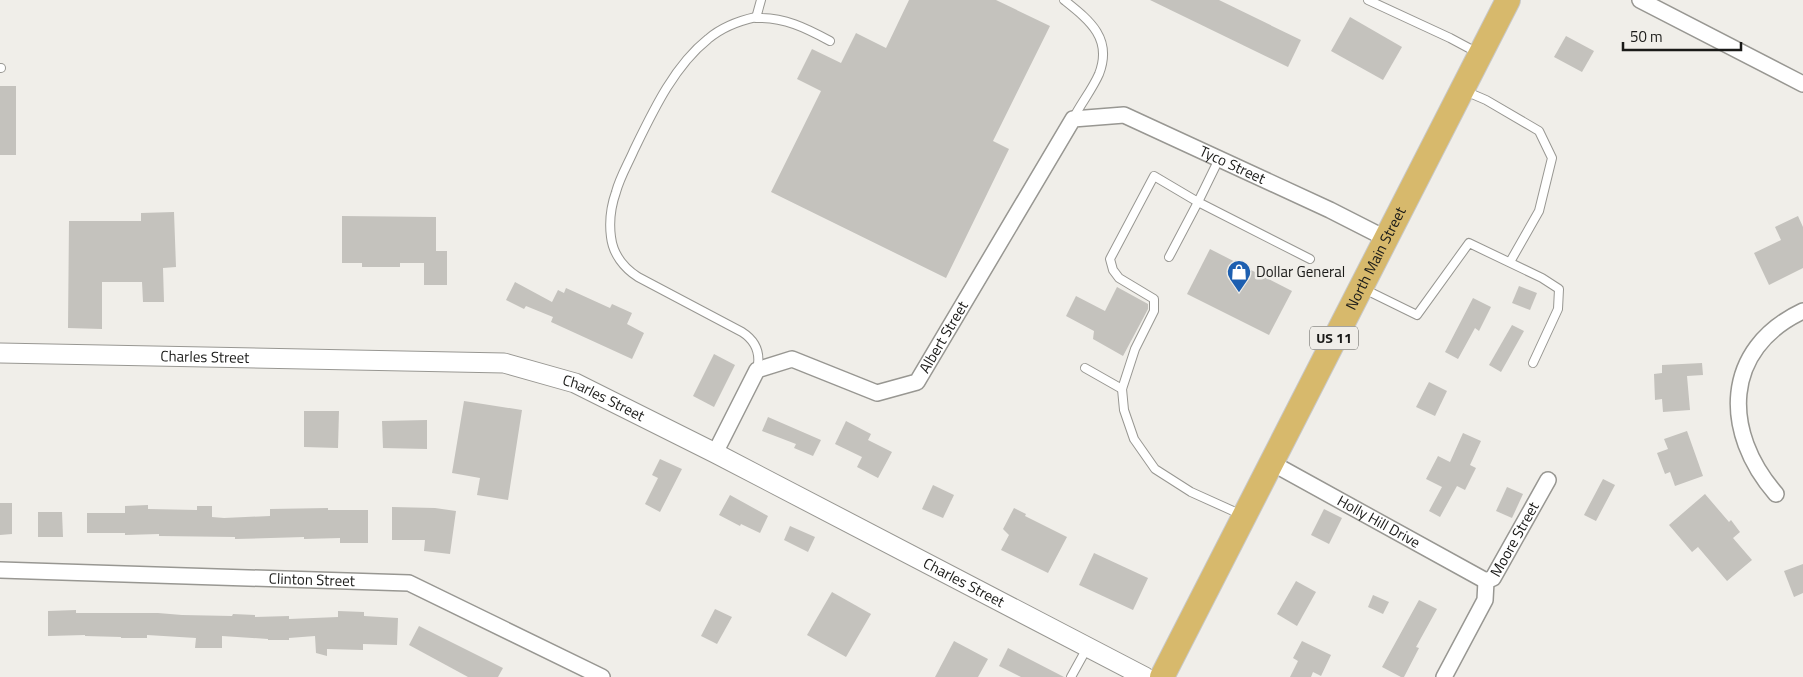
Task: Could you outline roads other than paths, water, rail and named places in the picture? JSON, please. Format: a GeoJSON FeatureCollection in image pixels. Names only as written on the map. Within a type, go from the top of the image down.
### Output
{"type":"FeatureCollection","features":[{"type":"Feature","properties":{"kind":"main road","name":"North Main Street"},"geometry":{"type":"LineString","coordinates":[[1162,677],[1270,462],[1508,0]]}},
{"type":"Feature","properties":{"kind":"street"},"geometry":{"type":"LineString","coordinates":[[1649,2],[1803,84]]}},
{"type":"Feature","properties":{"kind":"street","name":"Tyco Street"},"geometry":{"type":"LineString","coordinates":[[1073,118],[1124,115],[1330,210],[1386,238]]}},
{"type":"Feature","properties":{"kind":"street","name":"Albert Street"},"geometry":{"type":"LineString","coordinates":[[757,370],[792,359],[877,394],[916,382],[1073,118]]}},
{"type":"Feature","properties":{"kind":"street"},"geometry":{"type":"LineString","coordinates":[[1776,494],[1756,467],[1745,446],[1739,424],[1738,398],[1743,375],[1756,350],[1774,328],[1803,311]]}},
{"type":"Feature","properties":{"kind":"street","name":"Charles Street"},"geometry":{"type":"LineString","coordinates":[[0,353],[504,363],[575,383],[715,453],[1145,677]]}},
{"type":"Feature","properties":{"kind":"street"},"geometry":{"type":"LineString","coordinates":[[715,453],[757,370]]}},
{"type":"Feature","properties":{"kind":"street","name":"Holly Hill Drive"},"geometry":{"type":"LineString","coordinates":[[1270,462],[1486,581]]}},
{"type":"Feature","properties":{"kind":"street","name":"Moore Street"},"geometry":{"type":"LineString","coordinates":[[1444,677],[1485,600],[1486,581],[1493,578],[1548,480]]}},
{"type":"Feature","properties":{"kind":"street","name":"Clinton Street"},"geometry":{"type":"LineString","coordinates":[[0,570],[409,582],[602,677]]}},
{"type":"Feature","properties":{"kind":"lane"},"geometry":{"type":"LineString","coordinates":[[756,18],[761,0]]}},
{"type":"Feature","properties":{"kind":"lane"},"geometry":{"type":"LineString","coordinates":[[1064,0],[1097,30],[1103,58],[1099,74],[1073,118]]}},
{"type":"Feature","properties":{"kind":"lane"},"geometry":{"type":"LineString","coordinates":[[1368,0],[1480,54]]}},
{"type":"Feature","properties":{"kind":"lane"},"geometry":{"type":"LineString","coordinates":[[757,370],[758,353],[751,338],[628,270],[613,248],[610,228],[612,207],[620,178],[676,74],[699,47],[719,31],[735,23],[756,18],[783,20],[797,24],[830,41]]}},
{"type":"Feature","properties":{"kind":"lane"},"geometry":{"type":"LineString","coordinates":[[1462,90],[1486,100],[1539,131],[1552,158],[1539,211],[1510,262]]}},
{"type":"Feature","properties":{"kind":"lane"},"geometry":{"type":"LineString","coordinates":[[1169,257],[1219,159]]}},
{"type":"Feature","properties":{"kind":"lane"},"geometry":{"type":"LineString","coordinates":[[1244,515],[1191,492],[1155,469],[1134,439],[1124,410],[1122,389],[1135,349],[1154,311],[1154,300],[1119,278],[1113,270],[1110,259],[1154,176],[1198,202],[1310,259]]}},
{"type":"Feature","properties":{"kind":"lane"},"geometry":{"type":"LineString","coordinates":[[1360,287],[1417,315],[1469,243],[1542,278],[1559,289],[1558,309],[1533,363]]}},
{"type":"Feature","properties":{"kind":"lane"},"geometry":{"type":"LineString","coordinates":[[1085,368],[1122,389]]}},
{"type":"Feature","properties":{"kind":"lane"},"geometry":{"type":"LineString","coordinates":[[1071,677],[1087,648]]}},
{"type":"Feature","properties":{"kind":"place","name":"Dollar General"},"geometry":{"type":"Point","coordinates":[1239,293]}}]}
